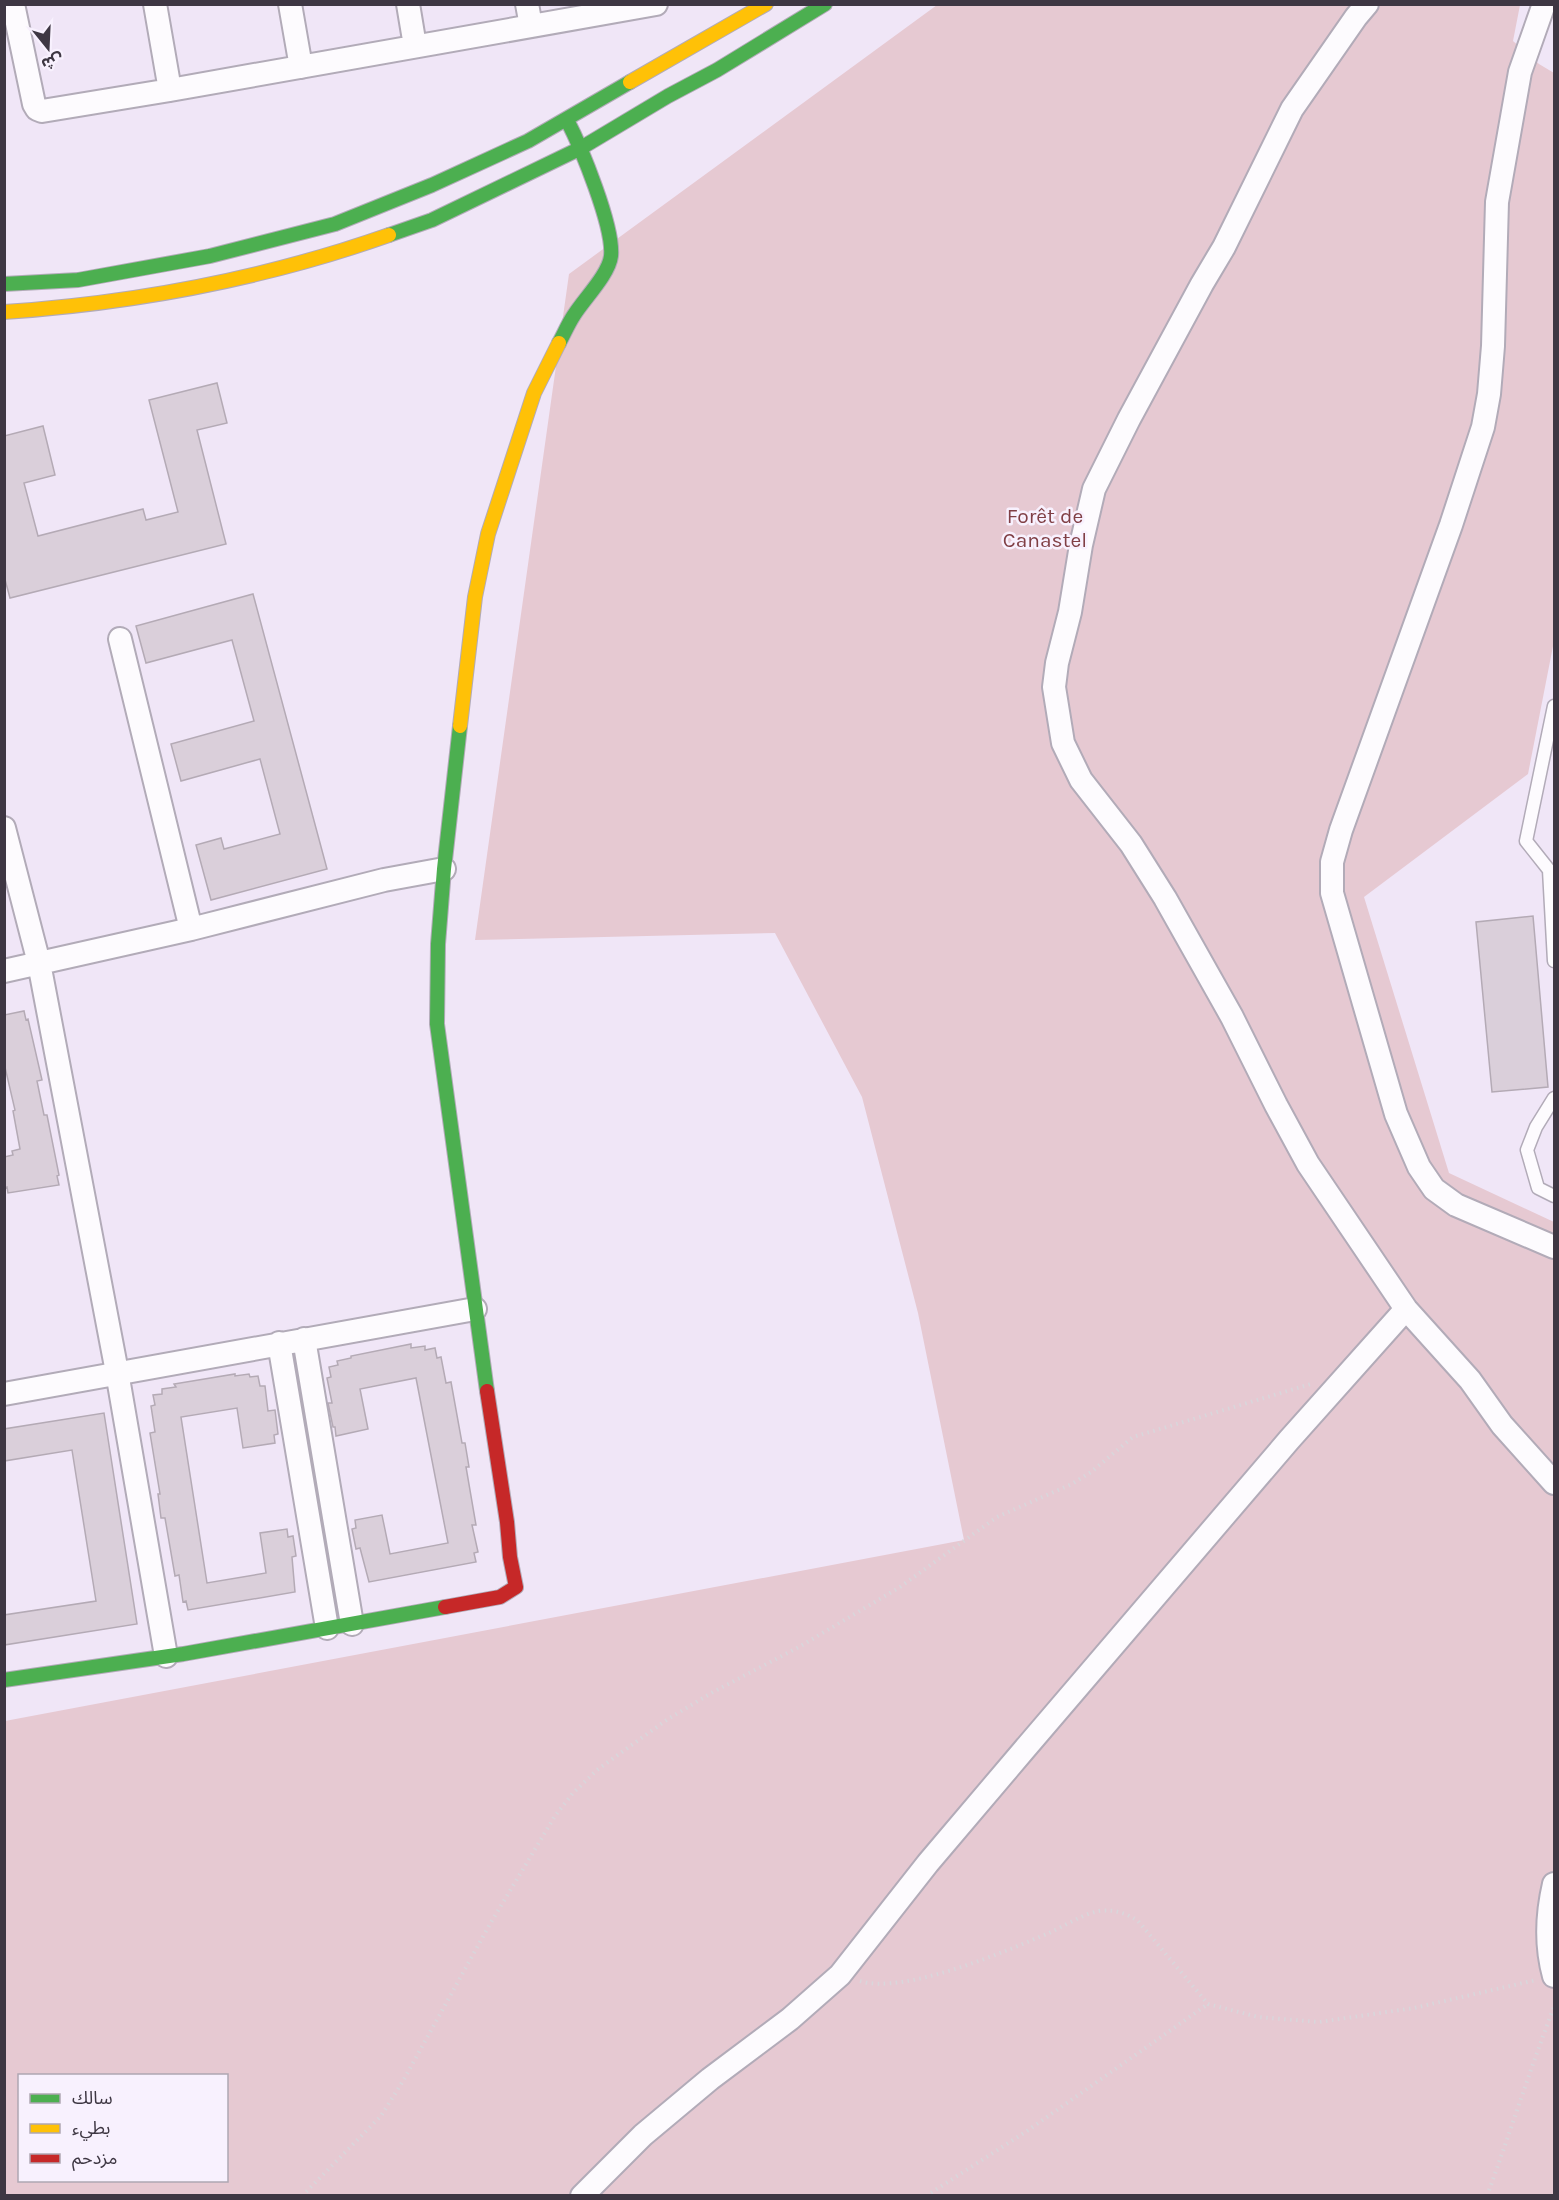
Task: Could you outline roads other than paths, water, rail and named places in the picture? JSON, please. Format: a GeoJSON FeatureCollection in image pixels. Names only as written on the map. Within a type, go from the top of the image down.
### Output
{"type":"FeatureCollection","features":[{"type":"Feature","properties":{"kind":"street"},"geometry":{"type":"LineString","coordinates":[[13,4],[32,96],[37,109],[48,110],[414,46],[529,15],[652,5]]}},
{"type":"Feature","properties":{"kind":"street"},"geometry":{"type":"LineString","coordinates":[[155,4],[170,90]]}},
{"type":"Feature","properties":{"kind":"street"},"geometry":{"type":"LineString","coordinates":[[290,4],[301,67]]}},
{"type":"Feature","properties":{"kind":"street"},"geometry":{"type":"LineString","coordinates":[[408,4],[414,46]]}},
{"type":"Feature","properties":{"kind":"street"},"geometry":{"type":"LineString","coordinates":[[4,284],[78,280],[210,256],[335,224],[432,185],[528,141],[766,4]]}},
{"type":"Feature","properties":{"kind":"street"},"geometry":{"type":"LineString","coordinates":[[4,312],[74,307],[225,283],[350,249],[441,216],[580,148],[717,70],[825,4]]}},
{"type":"Feature","properties":{"kind":"street"},"geometry":{"type":"LineString","coordinates":[[1367,4],[1292,109],[1224,247],[1129,419],[1095,489],[1070,612],[1057,663],[1054,687],[1063,743],[1081,780],[1131,844],[1165,898],[1232,1017],[1308,1164],[1406,1309],[1470,1380],[1502,1425],[1554,1483]]}},
{"type":"Feature","properties":{"kind":"street"},"geometry":{"type":"LineString","coordinates":[[1544,4],[1520,72],[1497,202],[1493,346],[1489,394],[1482,427],[1451,525],[1341,830],[1332,862],[1332,892],[1396,1114],[1419,1167],[1434,1189],[1456,1205],[1554,1247]]}},
{"type":"Feature","properties":{"kind":"street"},"geometry":{"type":"LineString","coordinates":[[4,1680],[166,1656],[352,1624],[500,1597],[516,1587],[475,1309],[437,1024],[438,944],[474,597],[488,534],[534,393],[573,316],[603,274],[611,257],[607,228],[580,148],[567,120]]}},
{"type":"Feature","properties":{"kind":"street"},"geometry":{"type":"LineString","coordinates":[[120,639],[191,929]]}},
{"type":"Feature","properties":{"kind":"street"},"geometry":{"type":"LineString","coordinates":[[4,828],[39,963],[117,1372],[166,1656]]}},
{"type":"Feature","properties":{"kind":"street"},"geometry":{"type":"LineString","coordinates":[[4,971],[191,929],[384,880],[444,869]]}},
{"type":"Feature","properties":{"kind":"street"},"geometry":{"type":"LineString","coordinates":[[4,1394],[475,1309]]}},
{"type":"Feature","properties":{"kind":"street"},"geometry":{"type":"LineString","coordinates":[[582,2196],[643,2135],[710,2079],[790,2019],[840,1975],[928,1863],[1023,1751],[1289,1440],[1406,1309]]}},
{"type":"Feature","properties":{"kind":"street"},"geometry":{"type":"LineString","coordinates":[[304,1339],[352,1624]]}},
{"type":"Feature","properties":{"kind":"street"},"geometry":{"type":"LineString","coordinates":[[279,1344],[327,1628]]}},
{"type":"Feature","properties":{"kind":"street"},"geometry":{"type":"LineString","coordinates":[[297,1448],[322,1443]]}},
{"type":"Feature","properties":{"kind":"street"},"geometry":{"type":"LineString","coordinates":[[1554,1884],[1548,1944],[1554,1976]]}},
{"type":"Feature","properties":{"kind":"lane"},"geometry":{"type":"LineString","coordinates":[[1554,706],[1526,841],[1552,870],[1554,961]]}},
{"type":"Feature","properties":{"kind":"lane"},"geometry":{"type":"LineString","coordinates":[[1554,1098],[1536,1127],[1527,1150],[1538,1188],[1554,1196]]}},
{"type":"Feature","properties":{"kind":"park label","name":"Forêt de Canastel"},"geometry":{"type":"Point","coordinates":[1045,528]}}]}
